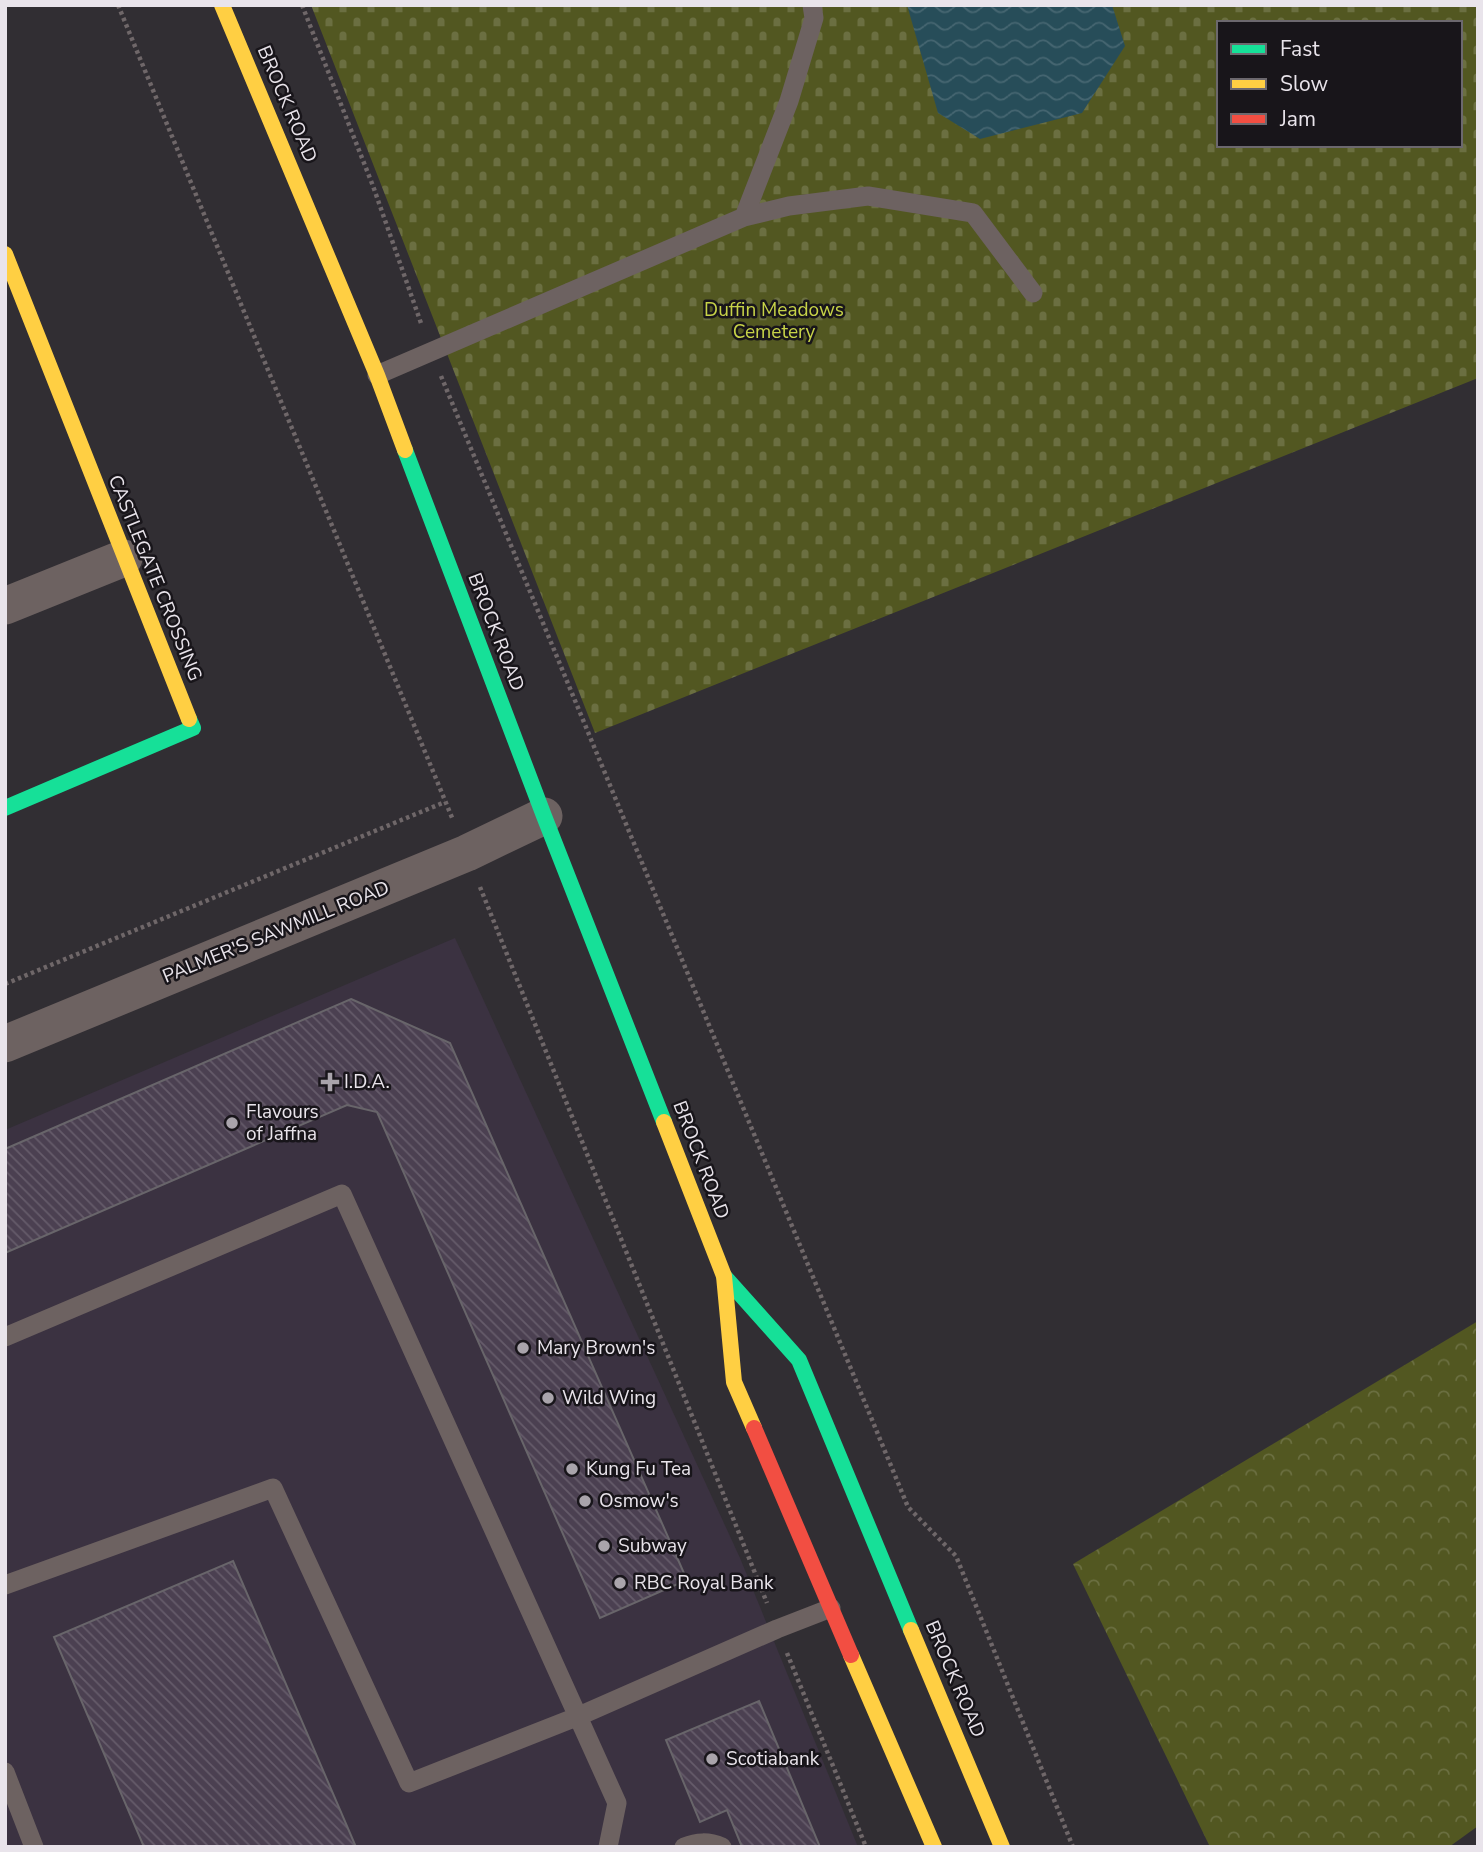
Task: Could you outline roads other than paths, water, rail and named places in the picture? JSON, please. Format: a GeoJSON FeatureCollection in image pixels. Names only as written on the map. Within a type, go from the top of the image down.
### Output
{"type":"FeatureCollection","features":[{"type":"Feature","properties":{"kind":"main road","name":"BROCK ROAD"},"geometry":{"type":"LineString","coordinates":[[222,5],[377,376],[544,816],[724,1276],[734,1381],[934,1847]]}},
{"type":"Feature","properties":{"kind":"main road","name":"CASTLEGATE CROSSING"},"geometry":{"type":"LineString","coordinates":[[5,808],[192,728],[6,257]]}},
{"type":"Feature","properties":{"kind":"main road","name":"BROCK ROAD"},"geometry":{"type":"LineString","coordinates":[[724,1276],[799,1360],[1002,1847]]}},
{"type":"Feature","properties":{"kind":"street"},"geometry":{"type":"LineString","coordinates":[[5,606],[124,558]]}},
{"type":"Feature","properties":{"kind":"street","name":"PALMER'S SAWMILL ROAD"},"geometry":{"type":"LineString","coordinates":[[5,1044],[467,853],[544,816]]}},
{"type":"Feature","properties":{"kind":"lane"},"geometry":{"type":"LineString","coordinates":[[744,217],[789,101],[814,18],[812,5]]}},
{"type":"Feature","properties":{"kind":"lane"},"geometry":{"type":"LineString","coordinates":[[377,376],[744,217],[789,206],[868,196],[973,213],[1033,293]]}},
{"type":"Feature","properties":{"kind":"lane"},"geometry":{"type":"LineString","coordinates":[[5,1336],[342,1194],[617,1803],[608,1847]]}},
{"type":"Feature","properties":{"kind":"lane"},"geometry":{"type":"LineString","coordinates":[[5,1585],[273,1488],[409,1783],[579,1716],[831,1608]]}},
{"type":"Feature","properties":{"kind":"lane"},"geometry":{"type":"LineString","coordinates":[[5,1772],[34,1847]]}},
{"type":"Feature","properties":{"kind":"lane"},"geometry":{"type":"LineString","coordinates":[[684,1847],[697,1843],[712,1843],[722,1847]]}},
{"type":"Feature","properties":{"kind":"water"},"geometry":{"type":"Polygon","coordinates":[[[907,5],[1112,5],[1125,46],[1082,113],[980,139],[938,113],[907,5]]]}},
{"type":"Feature","properties":{"kind":"place","name":"I.D.A."},"geometry":{"type":"Point","coordinates":[330,1082]}},
{"type":"Feature","properties":{"kind":"place","name":"Flavours of Jaffna"},"geometry":{"type":"Point","coordinates":[232,1123]}},
{"type":"Feature","properties":{"kind":"place","name":"Mary Brown's"},"geometry":{"type":"Point","coordinates":[523,1348]}},
{"type":"Feature","properties":{"kind":"place","name":"Wild Wing"},"geometry":{"type":"Point","coordinates":[548,1398]}},
{"type":"Feature","properties":{"kind":"place","name":"Kung Fu Tea"},"geometry":{"type":"Point","coordinates":[572,1469]}},
{"type":"Feature","properties":{"kind":"place","name":"Osmow's"},"geometry":{"type":"Point","coordinates":[585,1501]}},
{"type":"Feature","properties":{"kind":"place","name":"Subway"},"geometry":{"type":"Point","coordinates":[604,1546]}},
{"type":"Feature","properties":{"kind":"place","name":"RBC Royal Bank"},"geometry":{"type":"Point","coordinates":[620,1583]}},
{"type":"Feature","properties":{"kind":"place","name":"Scotiabank"},"geometry":{"type":"Point","coordinates":[712,1759]}},
{"type":"Feature","properties":{"kind":"park label","name":"Duffin Meadows Cemetery"},"geometry":{"type":"Point","coordinates":[774,321]}}]}
